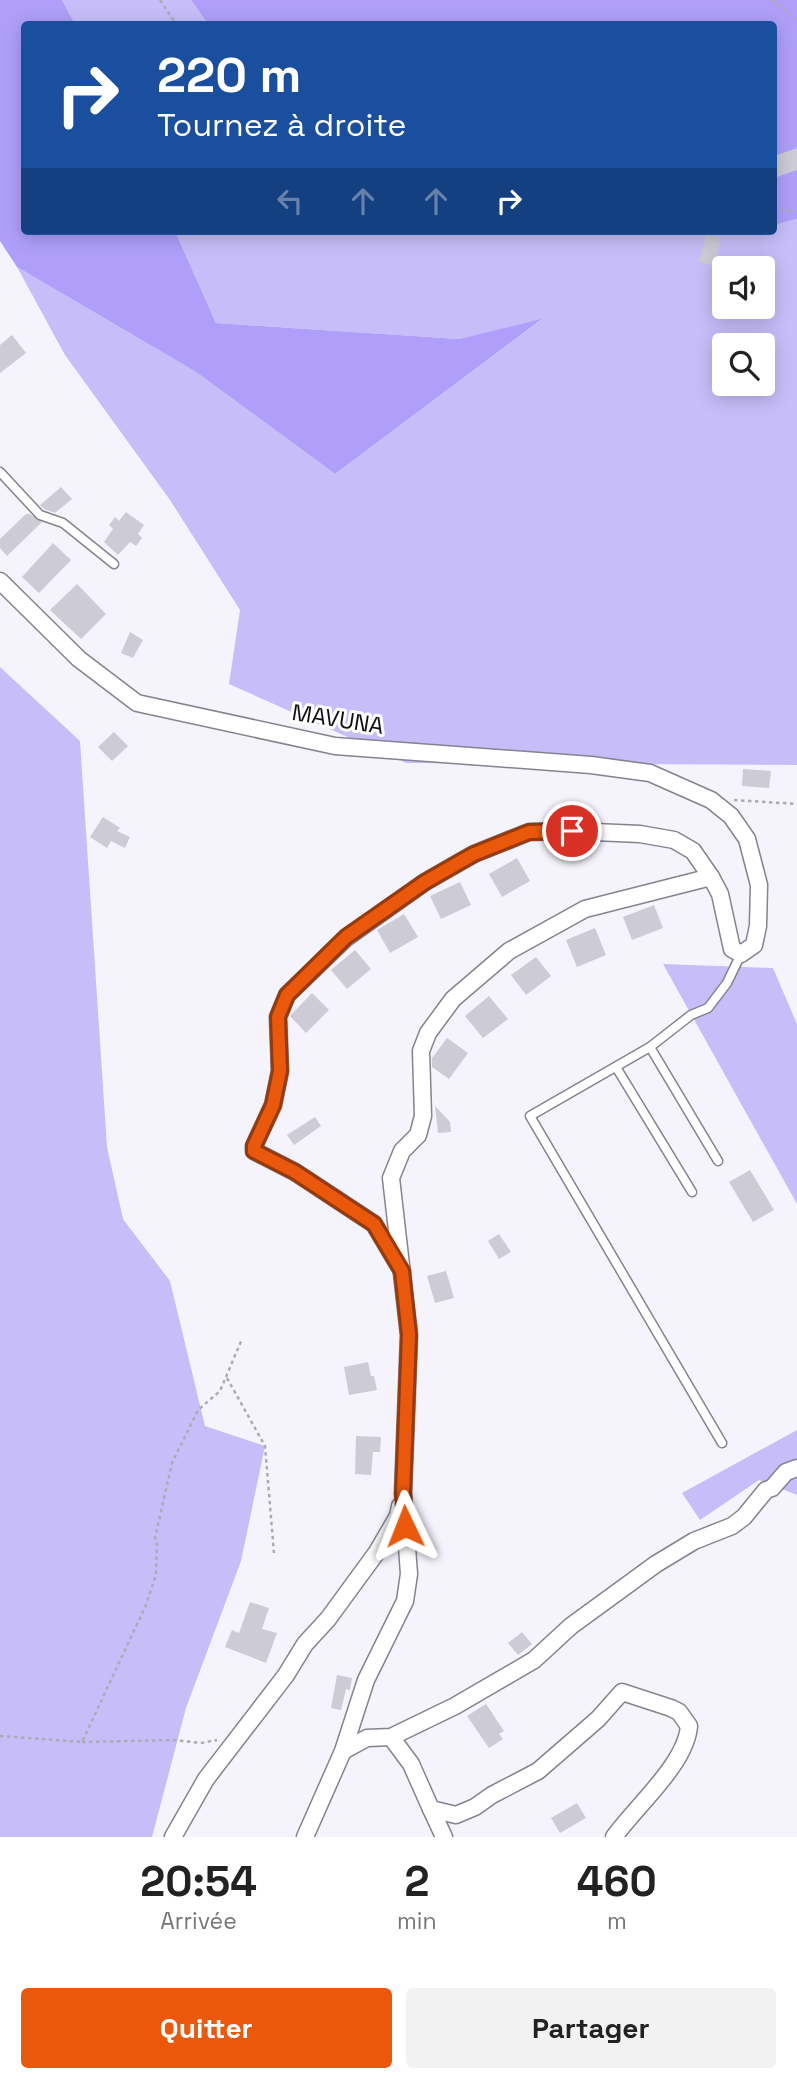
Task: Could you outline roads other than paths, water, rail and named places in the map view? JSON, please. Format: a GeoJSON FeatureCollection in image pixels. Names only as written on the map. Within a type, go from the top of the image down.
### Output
{"type":"FeatureCollection","features":[{"type":"Feature","properties":{"kind":"street","name":"MAVUNA"},"geometry":{"type":"LineString","coordinates":[[0,581],[79,659],[137,703],[335,746],[591,765],[650,773],[711,800],[731,816],[747,839],[758,885],[758,926],[754,945],[741,954]]}},
{"type":"Feature","properties":{"kind":"street"},"geometry":{"type":"LineString","coordinates":[[402,1271],[374,1224],[295,1172],[253,1149],[273,1105],[280,1071],[278,1017],[287,995],[346,937],[425,882],[474,854],[529,832],[572,831],[640,834],[674,840],[693,851],[720,894],[732,949],[741,954]]}},
{"type":"Feature","properties":{"kind":"street"},"geometry":{"type":"LineString","coordinates":[[306,1837],[343,1751],[366,1680],[405,1601],[409,1574],[403,1493],[409,1335],[391,1178],[402,1151],[418,1135],[423,1116],[421,1051],[428,1033],[453,999],[509,951],[585,909],[711,877]]}},
{"type":"Feature","properties":{"kind":"street"},"geometry":{"type":"LineString","coordinates":[[343,1751],[373,1736],[391,1737],[455,1706],[534,1660],[571,1626],[656,1564],[694,1541],[744,1517],[766,1490],[772,1488],[786,1472],[797,1468]]}},
{"type":"Feature","properties":{"kind":"street"},"geometry":{"type":"LineString","coordinates":[[173,1837],[206,1779],[286,1675],[305,1644],[328,1619],[377,1552],[398,1516],[403,1493]]}},
{"type":"Feature","properties":{"kind":"street"},"geometry":{"type":"LineString","coordinates":[[431,1809],[456,1815],[537,1771],[624,1692],[679,1712],[689,1726],[687,1741],[678,1756],[614,1837]]}},
{"type":"Feature","properties":{"kind":"street"},"geometry":{"type":"LineString","coordinates":[[391,1737],[411,1764],[444,1837]]}},
{"type":"Feature","properties":{"kind":"lane"},"geometry":{"type":"LineString","coordinates":[[0,472],[40,515],[63,523],[114,564]]}},
{"type":"Feature","properties":{"kind":"lane"},"geometry":{"type":"LineString","coordinates":[[722,1443],[530,1116],[650,1047],[691,1015],[708,1008],[727,983],[741,954]]}},
{"type":"Feature","properties":{"kind":"lane"},"geometry":{"type":"LineString","coordinates":[[650,1047],[719,1161]]}},
{"type":"Feature","properties":{"kind":"lane"},"geometry":{"type":"LineString","coordinates":[[616,1067],[692,1192]]}}]}
